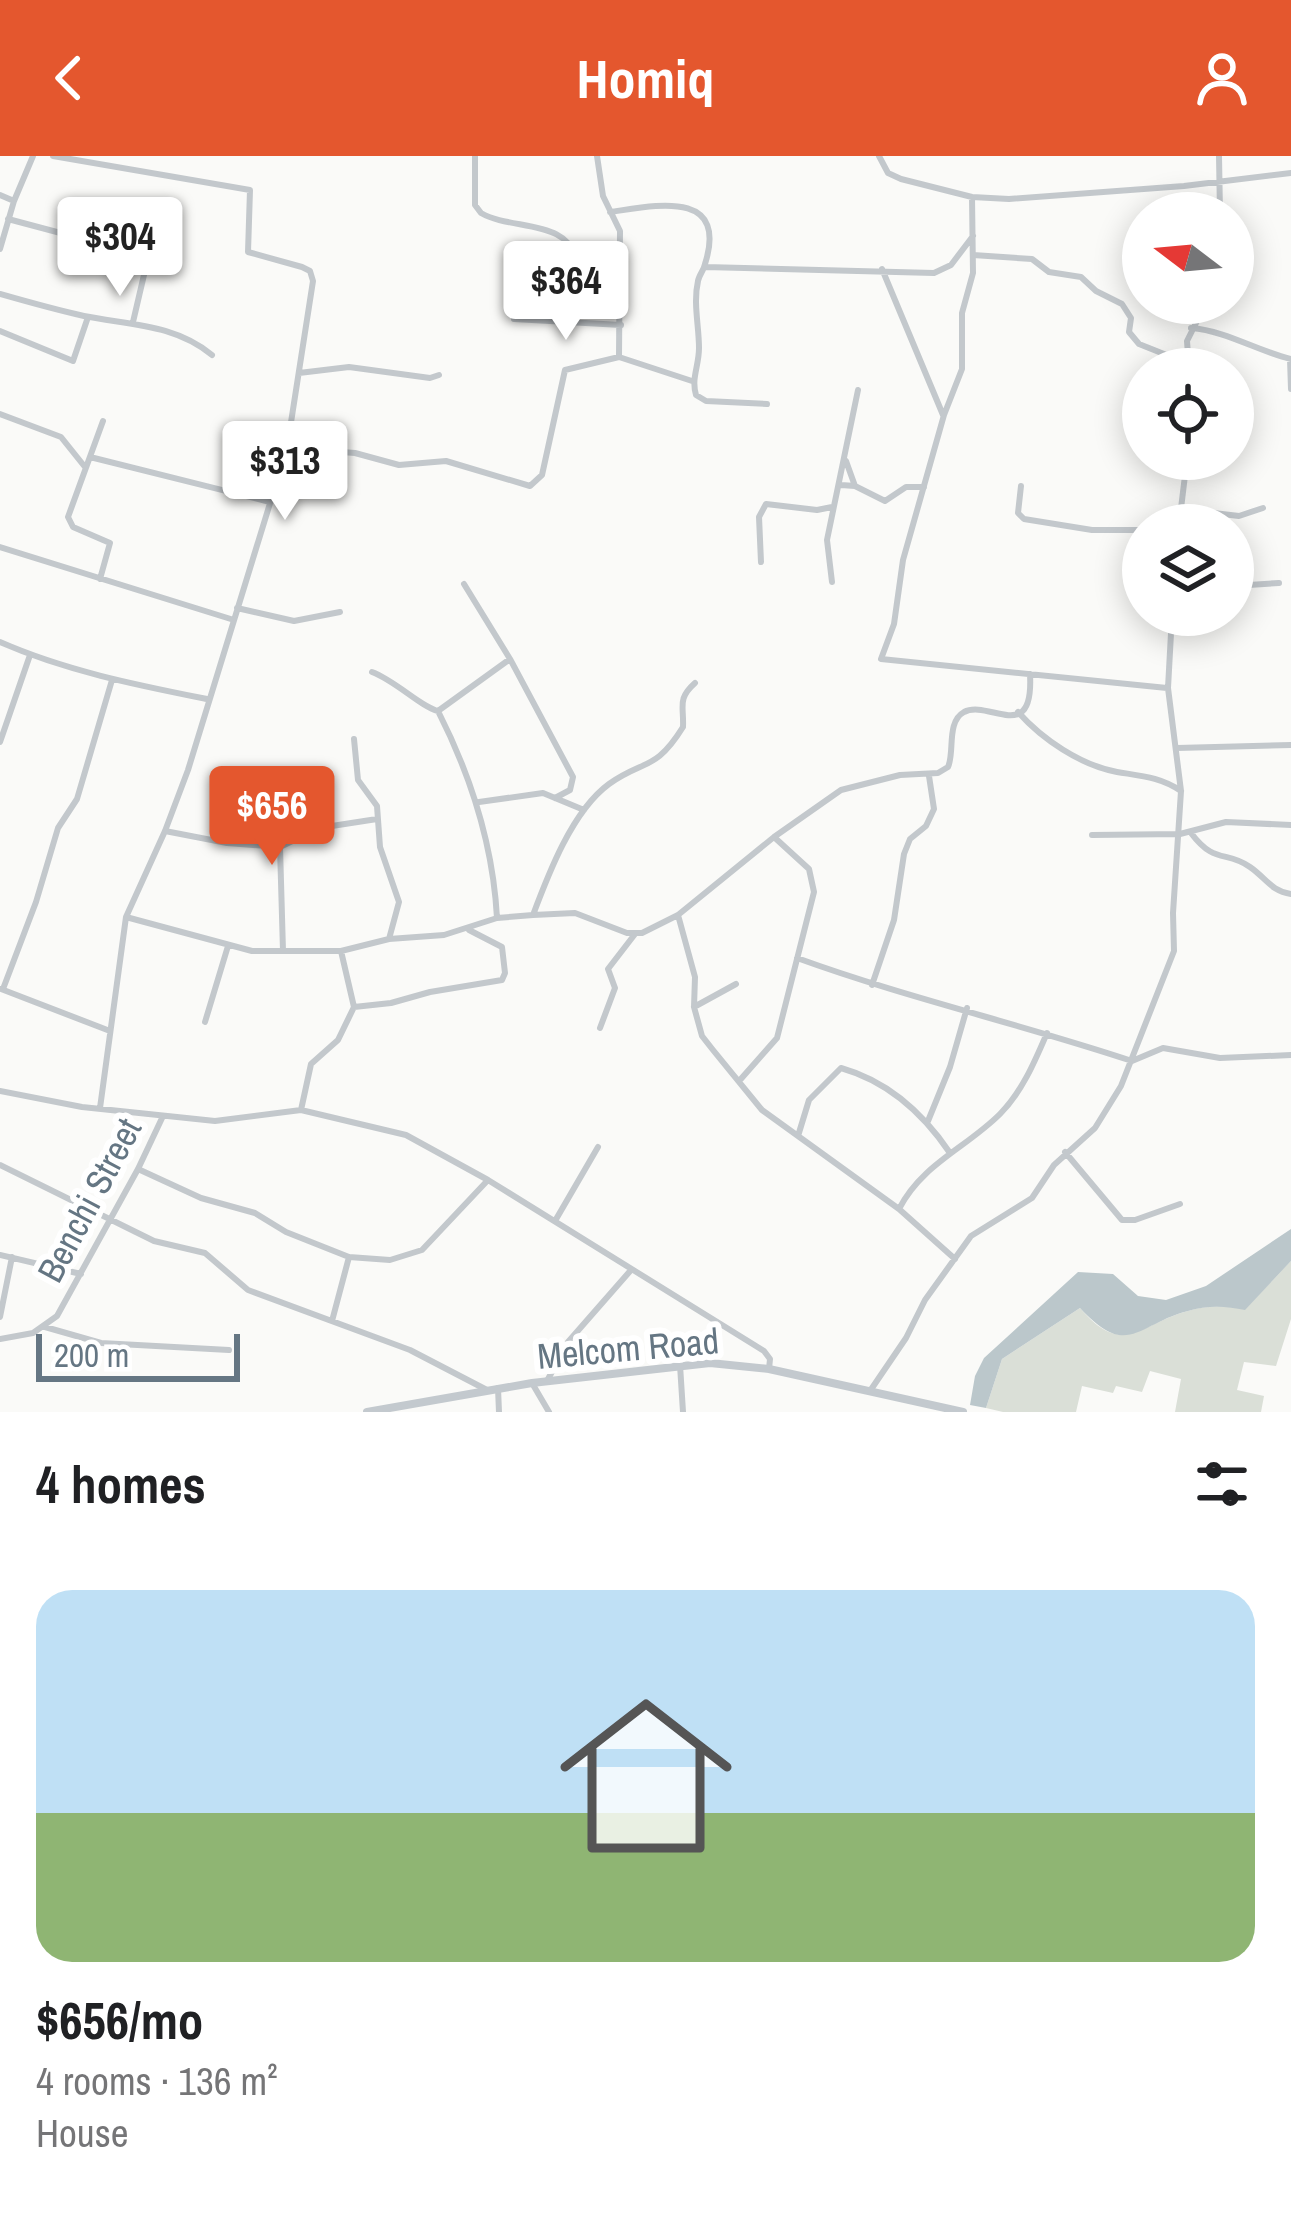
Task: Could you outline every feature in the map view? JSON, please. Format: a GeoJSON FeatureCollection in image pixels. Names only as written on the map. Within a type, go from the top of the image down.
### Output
{"type":"FeatureCollection","features":[{"type":"Feature","properties":{"kind":"main road","name":"Melcom Road"},"geometry":{"type":"LineString","coordinates":[[367,1412],[532,1383],[710,1363],[769,1369],[963,1412]]}},
{"type":"Feature","properties":{"kind":"street"},"geometry":{"type":"LineString","coordinates":[[0,248],[33,156]]}},
{"type":"Feature","properties":{"kind":"street"},"geometry":{"type":"LineString","coordinates":[[52,156],[250,190],[248,252],[302,267],[310,271],[313,281],[286,448],[165,831],[126,917],[100,1108]]}},
{"type":"Feature","properties":{"kind":"street"},"geometry":{"type":"LineString","coordinates":[[475,156],[475,205],[481,213],[561,234],[572,249],[577,262],[575,322]]}},
{"type":"Feature","properties":{"kind":"street"},"geometry":{"type":"LineString","coordinates":[[597,156],[602,196],[620,231],[619,357]]}},
{"type":"Feature","properties":{"kind":"street"},"geometry":{"type":"LineString","coordinates":[[879,156],[889,173],[901,179],[972,197],[1009,199],[1291,173]]}},
{"type":"Feature","properties":{"kind":"street"},"geometry":{"type":"LineString","coordinates":[[1219,156],[1220,192]]}},
{"type":"Feature","properties":{"kind":"street"},"geometry":{"type":"LineString","coordinates":[[0,195],[14,201]]}},
{"type":"Feature","properties":{"kind":"street"},"geometry":{"type":"LineString","coordinates":[[972,197],[973,255],[970,294],[962,313],[962,370],[903,560],[894,624],[881,659],[1168,688]]}},
{"type":"Feature","properties":{"kind":"street"},"geometry":{"type":"LineString","coordinates":[[610,212],[675,204],[690,207],[707,231],[705,268],[697,284],[699,355],[692,381],[700,399],[767,404]]}},
{"type":"Feature","properties":{"kind":"street"},"geometry":{"type":"LineString","coordinates":[[8,219],[143,255],[147,262],[133,322]]}},
{"type":"Feature","properties":{"kind":"street"},"geometry":{"type":"LineString","coordinates":[[705,268],[943,270],[973,236]]}},
{"type":"Feature","properties":{"kind":"street"},"geometry":{"type":"LineString","coordinates":[[973,255],[1032,260],[1049,272],[1081,277],[1122,304],[1131,318],[1129,332],[1148,348]]}},
{"type":"Feature","properties":{"kind":"street"},"geometry":{"type":"LineString","coordinates":[[881,269],[944,416]]}},
{"type":"Feature","properties":{"kind":"street"},"geometry":{"type":"LineString","coordinates":[[0,294],[133,322],[190,340],[212,355]]}},
{"type":"Feature","properties":{"kind":"street"},"geometry":{"type":"LineString","coordinates":[[0,332],[73,361],[88,316]]}},
{"type":"Feature","properties":{"kind":"street"},"geometry":{"type":"LineString","coordinates":[[514,319],[621,325]]}},
{"type":"Feature","properties":{"kind":"street"},"geometry":{"type":"LineString","coordinates":[[1188,348],[1193,324]]}},
{"type":"Feature","properties":{"kind":"street"},"geometry":{"type":"LineString","coordinates":[[1191,328],[1220,332],[1290,359],[1291,389]]}},
{"type":"Feature","properties":{"kind":"street"},"geometry":{"type":"LineString","coordinates":[[286,448],[355,453],[399,465],[446,461],[534,485],[542,475],[565,370],[619,357],[640,368],[692,381]]}},
{"type":"Feature","properties":{"kind":"street"},"geometry":{"type":"LineString","coordinates":[[298,373],[349,367],[430,378],[439,375]]}},
{"type":"Feature","properties":{"kind":"street"},"geometry":{"type":"LineString","coordinates":[[832,582],[827,540],[858,391]]}},
{"type":"Feature","properties":{"kind":"street"},"geometry":{"type":"LineString","coordinates":[[0,414],[61,437],[86,468]]}},
{"type":"Feature","properties":{"kind":"street"},"geometry":{"type":"LineString","coordinates":[[100,579],[110,543],[73,527],[68,518],[103,421]]}},
{"type":"Feature","properties":{"kind":"street"},"geometry":{"type":"LineString","coordinates":[[90,457],[270,502]]}},
{"type":"Feature","properties":{"kind":"street"},"geometry":{"type":"LineString","coordinates":[[846,459],[855,486]]}},
{"type":"Feature","properties":{"kind":"street"},"geometry":{"type":"LineString","coordinates":[[841,485],[855,486],[885,501],[906,487],[924,487]]}},
{"type":"Feature","properties":{"kind":"street"},"geometry":{"type":"LineString","coordinates":[[1021,486],[1018,513],[1024,519],[1122,530]]}},
{"type":"Feature","properties":{"kind":"street"},"geometry":{"type":"LineString","coordinates":[[761,562],[759,517],[766,504],[817,510],[832,507]]}},
{"type":"Feature","properties":{"kind":"street"},"geometry":{"type":"LineString","coordinates":[[1254,511],[1263,508]]}},
{"type":"Feature","properties":{"kind":"street"},"geometry":{"type":"LineString","coordinates":[[0,547],[234,620]]}},
{"type":"Feature","properties":{"kind":"street"},"geometry":{"type":"LineString","coordinates":[[1254,585],[1279,583]]}},
{"type":"Feature","properties":{"kind":"street"},"geometry":{"type":"LineString","coordinates":[[464,584],[573,777],[570,790],[555,798]]}},
{"type":"Feature","properties":{"kind":"street"},"geometry":{"type":"LineString","coordinates":[[238,608],[294,621],[340,612]]}},
{"type":"Feature","properties":{"kind":"street"},"geometry":{"type":"LineString","coordinates":[[868,1393],[971,1236],[1032,1198],[1066,1152],[1095,1128],[1132,1060],[1174,952],[1181,791],[1168,688],[1171,636]]}},
{"type":"Feature","properties":{"kind":"street"},"geometry":{"type":"LineString","coordinates":[[0,642],[112,680],[207,699]]}},
{"type":"Feature","properties":{"kind":"street"},"geometry":{"type":"LineString","coordinates":[[0,742],[30,655]]}},
{"type":"Feature","properties":{"kind":"street"},"geometry":{"type":"LineString","coordinates":[[371,672],[394,680],[428,710],[438,711],[510,659]]}},
{"type":"Feature","properties":{"kind":"street"},"geometry":{"type":"LineString","coordinates":[[600,1028],[615,988],[608,969],[635,934],[679,915],[774,837],[841,790],[900,776],[928,775],[948,767],[953,729],[964,712],[1002,716],[1018,712],[1030,696],[1030,674]]}},
{"type":"Feature","properties":{"kind":"street"},"geometry":{"type":"LineString","coordinates":[[110,1031],[2,989],[36,902],[58,827],[77,800],[112,680]]}},
{"type":"Feature","properties":{"kind":"street"},"geometry":{"type":"LineString","coordinates":[[532,914],[538,893],[548,884],[554,863],[584,810],[605,787],[648,767],[668,748],[683,727],[681,698],[695,683]]}},
{"type":"Feature","properties":{"kind":"street"},"geometry":{"type":"LineString","coordinates":[[438,711],[479,802],[497,918]]}},
{"type":"Feature","properties":{"kind":"street"},"geometry":{"type":"LineString","coordinates":[[1018,712],[1093,766],[1142,774],[1181,791]]}},
{"type":"Feature","properties":{"kind":"street"},"geometry":{"type":"LineString","coordinates":[[354,739],[358,780],[377,806],[380,848],[399,902],[389,939]]}},
{"type":"Feature","properties":{"kind":"street"},"geometry":{"type":"LineString","coordinates":[[1177,748],[1291,745]]}},
{"type":"Feature","properties":{"kind":"street"},"geometry":{"type":"LineString","coordinates":[[872,985],[894,920],[904,854],[934,809],[928,775]]}},
{"type":"Feature","properties":{"kind":"street"},"geometry":{"type":"LineString","coordinates":[[479,802],[543,793],[584,810]]}},
{"type":"Feature","properties":{"kind":"street"},"geometry":{"type":"LineString","coordinates":[[165,831],[280,847],[319,828],[376,819]]}},
{"type":"Feature","properties":{"kind":"street"},"geometry":{"type":"LineString","coordinates":[[1092,836],[1180,834],[1226,822],[1291,825]]}},
{"type":"Feature","properties":{"kind":"street"},"geometry":{"type":"LineString","coordinates":[[1190,832],[1204,850],[1249,866],[1276,892],[1291,894]]}},
{"type":"Feature","properties":{"kind":"street"},"geometry":{"type":"LineString","coordinates":[[740,1080],[777,1038],[815,884],[801,859],[774,837]]}},
{"type":"Feature","properties":{"kind":"street"},"geometry":{"type":"LineString","coordinates":[[280,847],[284,951]]}},
{"type":"Feature","properties":{"kind":"street"},"geometry":{"type":"LineString","coordinates":[[126,917],[228,946],[284,951],[341,951],[389,939],[469,930],[497,918],[532,914],[574,913],[635,934]]}},
{"type":"Feature","properties":{"kind":"street"},"geometry":{"type":"LineString","coordinates":[[679,915],[695,977],[694,1007],[702,1036],[761,1109],[899,1209],[955,1259]]}},
{"type":"Feature","properties":{"kind":"street"},"geometry":{"type":"LineString","coordinates":[[354,1006],[502,980],[506,974],[501,946],[469,930]]}},
{"type":"Feature","properties":{"kind":"street"},"geometry":{"type":"LineString","coordinates":[[205,1022],[228,946]]}},
{"type":"Feature","properties":{"kind":"street"},"geometry":{"type":"LineString","coordinates":[[301,1110],[310,1064],[338,1040],[354,1006],[341,951]]}},
{"type":"Feature","properties":{"kind":"street"},"geometry":{"type":"LineString","coordinates":[[797,958],[872,985],[967,1008],[1132,1060],[1163,1048],[1220,1058],[1291,1055]]}},
{"type":"Feature","properties":{"kind":"street"},"geometry":{"type":"LineString","coordinates":[[694,1007],[736,983]]}},
{"type":"Feature","properties":{"kind":"street"},"geometry":{"type":"LineString","coordinates":[[928,1121],[967,1008]]}},
{"type":"Feature","properties":{"kind":"street"},"geometry":{"type":"LineString","coordinates":[[899,1209],[922,1173],[1001,1113],[1034,1065],[1047,1033]]}},
{"type":"Feature","properties":{"kind":"street"},"geometry":{"type":"LineString","coordinates":[[798,1136],[809,1100],[841,1068],[872,1078],[928,1121],[950,1153]]}},
{"type":"Feature","properties":{"kind":"street"},"geometry":{"type":"LineString","coordinates":[[0,1090],[215,1121],[301,1110],[406,1135],[555,1220],[764,1351],[770,1359],[769,1369]]}},
{"type":"Feature","properties":{"kind":"street","name":"Benchi Street"},"geometry":{"type":"LineString","coordinates":[[0,1339],[19,1338],[45,1327],[64,1306],[164,1115]]}},
{"type":"Feature","properties":{"kind":"street"},"geometry":{"type":"LineString","coordinates":[[555,1220],[598,1147]]}},
{"type":"Feature","properties":{"kind":"street"},"geometry":{"type":"LineString","coordinates":[[1066,1152],[1122,1220],[1180,1204]]}},
{"type":"Feature","properties":{"kind":"street"},"geometry":{"type":"LineString","coordinates":[[0,1165],[154,1241],[205,1253],[248,1290],[410,1350],[492,1389],[499,1412]]}},
{"type":"Feature","properties":{"kind":"street"},"geometry":{"type":"LineString","coordinates":[[138,1169],[201,1198],[255,1213],[286,1232],[349,1257],[398,1259],[422,1250],[488,1180]]}},
{"type":"Feature","properties":{"kind":"street"},"geometry":{"type":"LineString","coordinates":[[0,1255],[81,1274]]}},
{"type":"Feature","properties":{"kind":"street"},"geometry":{"type":"LineString","coordinates":[[0,1317],[12,1257]]}},
{"type":"Feature","properties":{"kind":"street"},"geometry":{"type":"LineString","coordinates":[[332,1321],[349,1257]]}},
{"type":"Feature","properties":{"kind":"street"},"geometry":{"type":"LineString","coordinates":[[546,1382],[568,1342],[632,1270]]}},
{"type":"Feature","properties":{"kind":"street"},"geometry":{"type":"LineString","coordinates":[[45,1327],[100,1343],[229,1350]]}},
{"type":"Feature","properties":{"kind":"street"},"geometry":{"type":"LineString","coordinates":[[680,1365],[683,1412]]}},
{"type":"Feature","properties":{"kind":"street"},"geometry":{"type":"LineString","coordinates":[[532,1383],[549,1412]]}},
{"type":"Feature","properties":{"kind":"shaded area"},"geometry":{"type":"Polygon","coordinates":[[[1291,1229],[1291,1261],[1245,1310],[1195,1309],[1122,1335],[1096,1324],[1080,1308],[1002,1359],[986,1408],[970,1405],[984,1358],[1078,1272],[1113,1274],[1138,1296],[1166,1300],[1206,1286],[1291,1229]]]}},
{"type":"Feature","properties":{"kind":"shaded area"},"geometry":{"type":"Polygon","coordinates":[[[1291,1261],[1291,1319],[1276,1366],[1244,1362],[1237,1390],[1264,1396],[1261,1412],[1175,1412],[1181,1379],[1150,1371],[1142,1392],[1116,1386],[1113,1393],[1082,1386],[1076,1412],[986,1408],[1002,1359],[1080,1308],[1108,1332],[1121,1335],[1195,1309],[1245,1309],[1291,1261]]]}}]}
